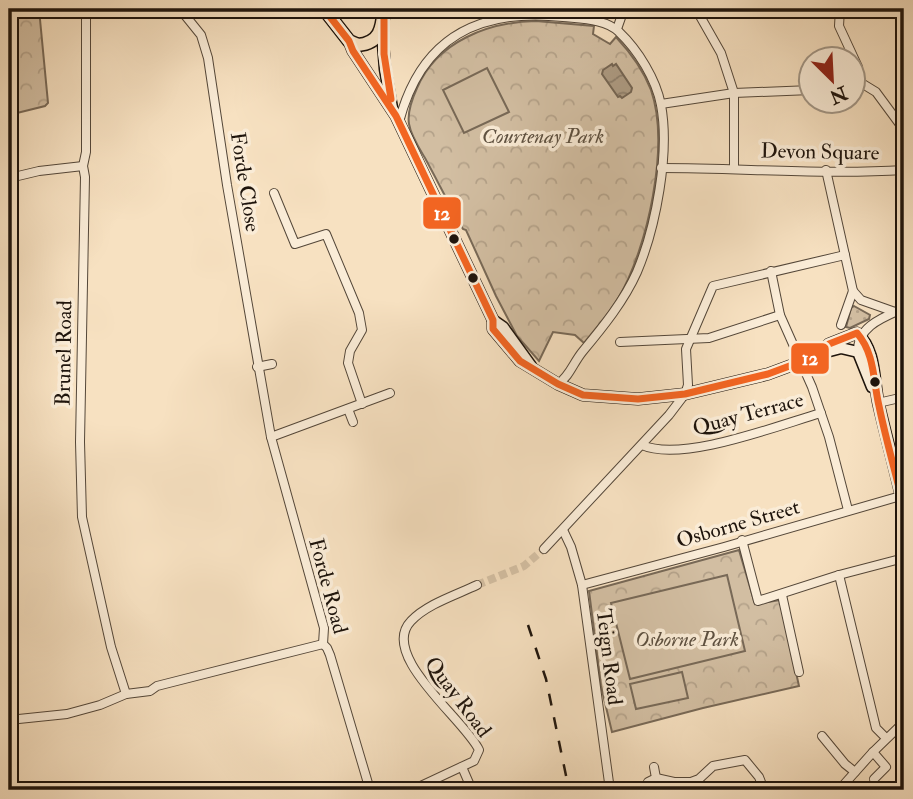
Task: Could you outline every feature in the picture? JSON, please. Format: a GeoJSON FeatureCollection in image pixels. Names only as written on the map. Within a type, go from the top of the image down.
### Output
{"type":"FeatureCollection","features":[{"type":"Feature","properties":{"kind":"main road"},"geometry":{"type":"LineString","coordinates":[[324,9],[349,41],[384,100],[393,110],[493,320],[494,329],[520,361],[558,384],[583,395],[638,399],[685,394],[768,374],[841,348],[858,352],[877,400],[903,495],[904,508]]}},
{"type":"Feature","properties":{"kind":"main road"},"geometry":{"type":"LineString","coordinates":[[384,9],[382,31],[385,69],[393,110]]}},
{"type":"Feature","properties":{"kind":"main road"},"geometry":{"type":"LineString","coordinates":[[349,41],[358,45],[365,44],[375,40],[382,31]]}},
{"type":"Feature","properties":{"kind":"main road"},"geometry":{"type":"LineString","coordinates":[[819,354],[829,344],[861,332],[873,365],[877,400]]}},
{"type":"Feature","properties":{"kind":"street","name":"Brunel Road"},"geometry":{"type":"LineString","coordinates":[[86,9],[80,442],[82,517],[111,648],[126,694]]}},
{"type":"Feature","properties":{"kind":"street","name":"Forde Close"},"geometry":{"type":"LineString","coordinates":[[180,9],[201,35],[208,58],[262,389]]}},
{"type":"Feature","properties":{"kind":"street"},"geometry":{"type":"LineString","coordinates":[[617,29],[624,9]]}},
{"type":"Feature","properties":{"kind":"street","name":"Devon Square"},"geometry":{"type":"LineString","coordinates":[[696,9],[721,53],[734,93],[734,168]]}},
{"type":"Feature","properties":{"kind":"street","name":"Devon Square"},"geometry":{"type":"LineString","coordinates":[[840,9],[839,26],[848,46]]}},
{"type":"Feature","properties":{"kind":"street"},"geometry":{"type":"LineString","coordinates":[[902,9],[904,13]]}},
{"type":"Feature","properties":{"kind":"street"},"geometry":{"type":"LineString","coordinates":[[399,122],[411,85],[436,50],[472,27],[494,18],[511,15],[548,16],[600,23],[617,29],[644,65],[661,104],[663,139],[657,205],[636,272],[621,300],[579,355],[567,378],[558,384]]}},
{"type":"Feature","properties":{"kind":"street","name":"Devon Square"},"geometry":{"type":"LineString","coordinates":[[867,88],[876,92],[904,130]]}},
{"type":"Feature","properties":{"kind":"street"},"geometry":{"type":"LineString","coordinates":[[661,104],[734,93],[797,91]]}},
{"type":"Feature","properties":{"kind":"street"},"geometry":{"type":"LineString","coordinates":[[18,176],[83,166]]}},
{"type":"Feature","properties":{"kind":"street","name":"Devon Square"},"geometry":{"type":"LineString","coordinates":[[661,169],[865,172],[904,170]]}},
{"type":"Feature","properties":{"kind":"street"},"geometry":{"type":"LineString","coordinates":[[826,170],[853,291],[841,325]]}},
{"type":"Feature","properties":{"kind":"street"},"geometry":{"type":"LineString","coordinates":[[274,193],[295,244],[326,234],[359,313],[362,330],[350,351],[348,363],[362,404]]}},
{"type":"Feature","properties":{"kind":"street"},"geometry":{"type":"LineString","coordinates":[[544,549],[685,394],[688,386],[687,349],[713,286],[845,255]]}},
{"type":"Feature","properties":{"kind":"street"},"geometry":{"type":"LineString","coordinates":[[771,271],[780,315],[821,413],[848,510]]}},
{"type":"Feature","properties":{"kind":"street"},"geometry":{"type":"LineString","coordinates":[[853,291],[867,303],[895,312]]}},
{"type":"Feature","properties":{"kind":"street"},"geometry":{"type":"LineString","coordinates":[[858,352],[861,332],[904,308]]}},
{"type":"Feature","properties":{"kind":"street"},"geometry":{"type":"LineString","coordinates":[[620,342],[709,338],[780,315]]}},
{"type":"Feature","properties":{"kind":"street"},"geometry":{"type":"LineString","coordinates":[[257,368],[272,364]]}},
{"type":"Feature","properties":{"kind":"street","name":"Forde Road"},"geometry":{"type":"LineString","coordinates":[[262,389],[271,437],[324,628],[323,645],[330,655],[370,790]]}},
{"type":"Feature","properties":{"kind":"street"},"geometry":{"type":"LineString","coordinates":[[271,437],[390,393]]}},
{"type":"Feature","properties":{"kind":"street"},"geometry":{"type":"LineString","coordinates":[[877,400],[904,397]]}},
{"type":"Feature","properties":{"kind":"street"},"geometry":{"type":"LineString","coordinates":[[348,409],[353,422]]}},
{"type":"Feature","properties":{"kind":"street","name":"Quay Terrace"},"geometry":{"type":"LineString","coordinates":[[642,444],[650,449],[697,448],[821,413]]}},
{"type":"Feature","properties":{"kind":"street","name":"Osborne Street"},"geometry":{"type":"LineString","coordinates":[[582,585],[903,495]]}},
{"type":"Feature","properties":{"kind":"street","name":"Teign Road"},"geometry":{"type":"LineString","coordinates":[[563,530],[582,585],[610,790]]}},
{"type":"Feature","properties":{"kind":"street"},"geometry":{"type":"LineString","coordinates":[[742,540],[758,601],[904,558]]}},
{"type":"Feature","properties":{"kind":"street"},"geometry":{"type":"LineString","coordinates":[[839,575],[876,728],[886,738]]}},
{"type":"Feature","properties":{"kind":"street","name":"Quay Road"},"geometry":{"type":"LineString","coordinates":[[412,790],[474,761],[479,753],[478,747],[411,664],[404,643],[405,630],[412,619],[422,612],[477,585]]}},
{"type":"Feature","properties":{"kind":"street"},"geometry":{"type":"LineString","coordinates":[[782,595],[799,672]]}},
{"type":"Feature","properties":{"kind":"street"},"geometry":{"type":"LineString","coordinates":[[9,720],[67,714],[126,694],[150,691],[157,686],[323,645]]}},
{"type":"Feature","properties":{"kind":"street"},"geometry":{"type":"LineString","coordinates":[[839,790],[904,722]]}},
{"type":"Feature","properties":{"kind":"street"},"geometry":{"type":"LineString","coordinates":[[822,736],[855,772]]}},
{"type":"Feature","properties":{"kind":"street"},"geometry":{"type":"LineString","coordinates":[[873,752],[886,767],[874,779]]}},
{"type":"Feature","properties":{"kind":"street"},"geometry":{"type":"LineString","coordinates":[[654,767],[652,780],[691,782],[699,779],[713,766],[747,756],[760,777],[764,790]]}},
{"type":"Feature","properties":{"kind":"street"},"geometry":{"type":"LineString","coordinates":[[462,767],[472,790]]}},
{"type":"Feature","properties":{"kind":"green space"},"geometry":{"type":"Polygon","coordinates":[[[9,9],[39,9],[48,103],[9,115],[9,9]]]}},
{"type":"Feature","properties":{"kind":"green space","name":"Courtenay Park"},"geometry":{"type":"Polygon","coordinates":[[[536,21],[594,26],[593,34],[610,44],[616,37],[636,62],[651,90],[658,139],[657,166],[647,224],[639,251],[619,297],[584,343],[575,335],[553,332],[539,361],[517,336],[466,230],[463,229],[416,142],[409,119],[413,97],[426,72],[451,46],[466,37],[500,25],[536,21]]]}},
{"type":"Feature","properties":{"kind":"green space"},"geometry":{"type":"Polygon","coordinates":[[[487,68],[509,112],[464,133],[443,90],[487,68]]]}},
{"type":"Feature","properties":{"kind":"green space"},"geometry":{"type":"Polygon","coordinates":[[[854,306],[870,315],[869,319],[850,328],[846,327],[851,308],[854,306]]]}},
{"type":"Feature","properties":{"kind":"green space","name":"Osborne Park"},"geometry":{"type":"Polygon","coordinates":[[[739,550],[755,604],[780,600],[799,686],[612,732],[601,686],[589,591],[739,550]]]}},
{"type":"Feature","properties":{"kind":"green space"},"geometry":{"type":"Polygon","coordinates":[[[727,575],[745,651],[630,679],[611,603],[727,575]]]}},
{"type":"Feature","properties":{"kind":"green space"},"geometry":{"type":"Polygon","coordinates":[[[682,672],[688,698],[636,709],[630,684],[682,672]]]}},
{"type":"Feature","properties":{"kind":"water"},"geometry":{"type":"Polygon","coordinates":[[[616,64],[632,88],[631,92],[622,98],[618,97],[602,74],[603,70],[616,64]]]}},
{"type":"Feature","properties":{"kind":"tunnel"},"geometry":{"type":"LineString","coordinates":[[477,585],[524,566],[544,549]]}},
{"type":"Feature","properties":{"kind":"railway"},"geometry":{"type":"LineString","coordinates":[[528,625],[546,679],[569,790]]}},
{"type":"Feature","properties":{"kind":"transit line","name":"12"},"geometry":{"type":"LineString","coordinates":[[324,9],[349,41],[396,116],[493,320],[493,329],[520,361],[558,384],[583,395],[638,399],[685,394],[768,374],[811,358],[829,344],[857,333],[870,358],[904,508]]}},
{"type":"Feature","properties":{"kind":"transit line","name":"12"},"geometry":{"type":"LineString","coordinates":[[384,9],[384,54],[391,99]]}}]}
